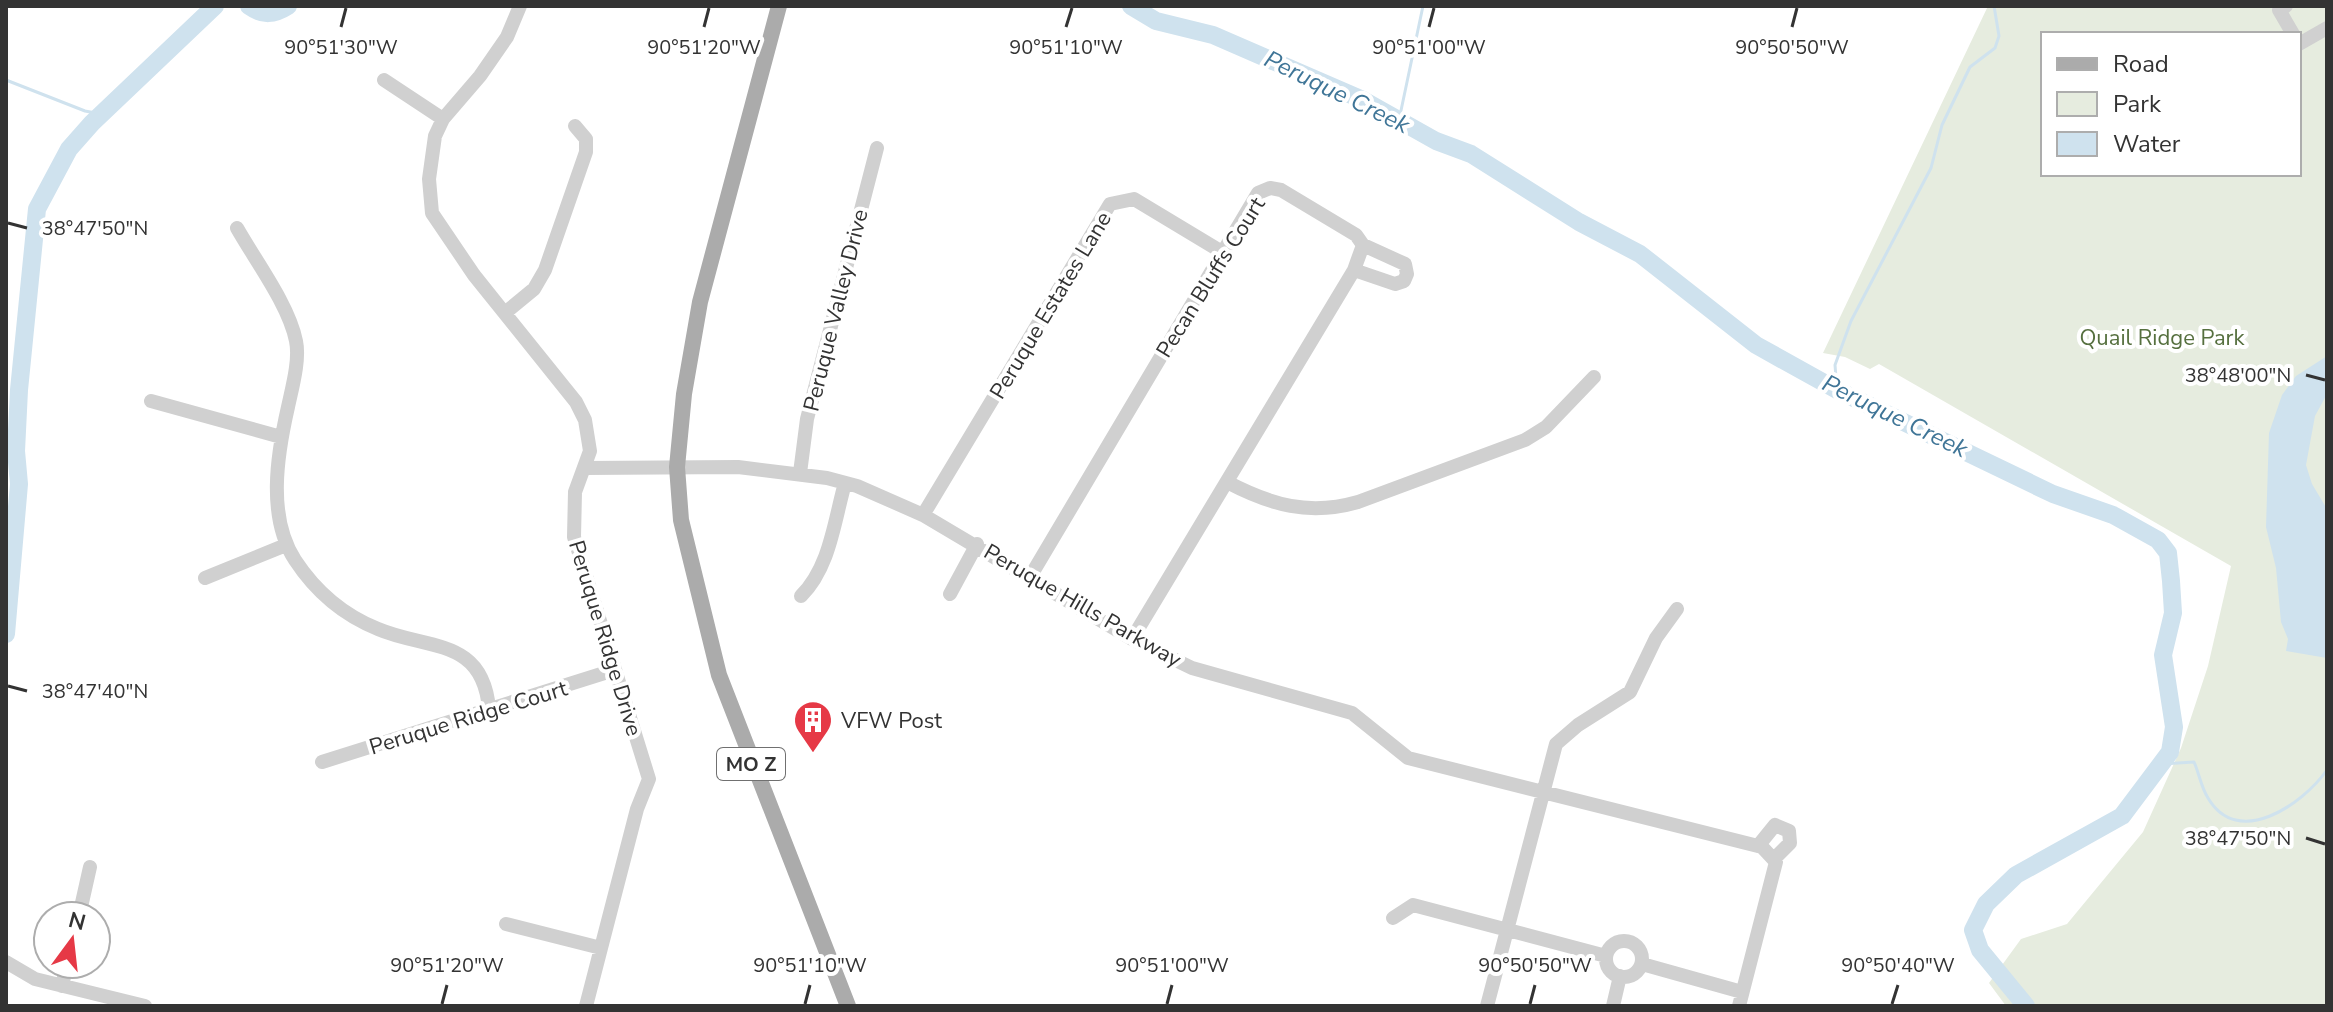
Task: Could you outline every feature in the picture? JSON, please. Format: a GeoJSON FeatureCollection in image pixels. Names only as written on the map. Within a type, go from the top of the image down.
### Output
{"type":"FeatureCollection","features":[{"type":"Feature","properties":{"kind":"main road","name":"MO Z"},"geometry":{"type":"LineString","coordinates":[[778,7],[700,302],[684,394],[677,467],[681,520],[719,675],[750,761],[830,953],[830,964],[848,1006]]}},
{"type":"Feature","properties":{"kind":"main road","name":"MO Z"},"geometry":{"type":"LineString","coordinates":[[830,953],[841,962],[859,1006]]}},
{"type":"Feature","properties":{"kind":"street","name":"Peruque Ridge Drive"},"geometry":{"type":"LineString","coordinates":[[520,6],[498,50],[443,119],[432,153],[429,179],[432,213],[474,275],[576,402],[591,437],[585,468],[575,492],[574,537],[649,779],[637,809],[586,1006]]}},
{"type":"Feature","properties":{"kind":"street"},"geometry":{"type":"LineString","coordinates":[[2286,6],[2279,10],[2292,32]]}},
{"type":"Feature","properties":{"kind":"street"},"geometry":{"type":"LineString","coordinates":[[2301,43],[2327,28]]}},
{"type":"Feature","properties":{"kind":"street"},"geometry":{"type":"LineString","coordinates":[[384,80],[443,119]]}},
{"type":"Feature","properties":{"kind":"street"},"geometry":{"type":"LineString","coordinates":[[506,312],[534,289],[545,270],[586,152],[586,139],[575,126]]}},
{"type":"Feature","properties":{"kind":"street","name":"Peruque Valley Drive"},"geometry":{"type":"LineString","coordinates":[[800,473],[807,419],[877,148]]}},
{"type":"Feature","properties":{"kind":"street","name":"Pecan Bluffs Court"},"geometry":{"type":"LineString","coordinates":[[1030,577],[1258,193],[1270,188],[1281,190],[1356,235],[1363,245]]}},
{"type":"Feature","properties":{"kind":"street","name":"Peruque Estates Lane"},"geometry":{"type":"LineString","coordinates":[[923,515],[1110,204],[1134,199],[1222,252]]}},
{"type":"Feature","properties":{"kind":"street"},"geometry":{"type":"LineString","coordinates":[[237,228],[287,318],[296,342],[292,390],[281,437],[278,504],[286,545],[322,594],[342,611],[402,637],[449,646],[473,665],[483,681],[489,709]]}},
{"type":"Feature","properties":{"kind":"street"},"geometry":{"type":"LineString","coordinates":[[1132,639],[1354,270],[1363,245],[1405,264],[1407,274],[1404,281],[1395,284],[1354,270]]}},
{"type":"Feature","properties":{"kind":"street"},"geometry":{"type":"LineString","coordinates":[[1227,482],[1260,499],[1300,510],[1330,510],[1358,502],[1525,440],[1546,427],[1594,377]]}},
{"type":"Feature","properties":{"kind":"street"},"geometry":{"type":"LineString","coordinates":[[151,401],[281,437]]}},
{"type":"Feature","properties":{"kind":"street","name":"Peruque Hills Parkway"},"geometry":{"type":"LineString","coordinates":[[585,468],[738,467],[800,473],[845,483],[923,515],[977,544],[1132,639],[1192,668],[1352,713],[1408,758],[1768,852],[1740,999]]}},
{"type":"Feature","properties":{"kind":"street"},"geometry":{"type":"LineString","coordinates":[[801,596],[817,581],[823,567],[845,483]]}},
{"type":"Feature","properties":{"kind":"street"},"geometry":{"type":"LineString","coordinates":[[950,594],[977,544]]}},
{"type":"Feature","properties":{"kind":"street"},"geometry":{"type":"LineString","coordinates":[[205,578],[286,545]]}},
{"type":"Feature","properties":{"kind":"street"},"geometry":{"type":"LineString","coordinates":[[1487,1006],[1556,744],[1578,725],[1630,692],[1656,638],[1677,609]]}},
{"type":"Feature","properties":{"kind":"street","name":"Peruque Ridge Court"},"geometry":{"type":"LineString","coordinates":[[322,762],[614,670]]}},
{"type":"Feature","properties":{"kind":"street"},"geometry":{"type":"LineString","coordinates":[[83,900],[90,867]]}},
{"type":"Feature","properties":{"kind":"street"},"geometry":{"type":"LineString","coordinates":[[1393,918],[1413,905],[1606,956]]}},
{"type":"Feature","properties":{"kind":"street"},"geometry":{"type":"LineString","coordinates":[[506,924],[601,948]]}},
{"type":"Feature","properties":{"kind":"street"},"geometry":{"type":"LineString","coordinates":[[1623,940],[1635,943],[1642,952],[1642,964],[1629,976],[1620,976],[1612,972],[1606,956],[1612,944],[1623,940]]}},
{"type":"Feature","properties":{"kind":"street"},"geometry":{"type":"LineString","coordinates":[[6,962],[35,979],[145,1006]]}},
{"type":"Feature","properties":{"kind":"street"},"geometry":{"type":"LineString","coordinates":[[1642,964],[1740,999]]}},
{"type":"Feature","properties":{"kind":"street"},"geometry":{"type":"LineString","coordinates":[[1613,1006],[1620,976]]}},
{"type":"Feature","properties":{"kind":"street"},"geometry":{"type":"LineString","coordinates":[[62,986],[63,980]]}},
{"type":"Feature","properties":{"kind":"green space","name":"Quail Ridge Park"},"geometry":{"type":"Polygon","coordinates":[[[1988,6],[2327,6],[2327,1006],[2006,1006],[1989,983],[2021,939],[2067,924],[2143,832],[2181,748],[2208,666],[2231,566],[1879,364],[1870,369],[1845,357],[1823,353],[1988,6]]]}},
{"type":"Feature","properties":{"kind":"water"},"geometry":{"type":"Polygon","coordinates":[[[2327,356],[2327,394],[2315,416],[2306,465],[2312,484],[2327,509],[2327,658],[2286,651],[2288,639],[2281,622],[2276,568],[2266,527],[2269,433],[2282,395],[2296,376],[2327,356]]]}},
{"type":"Feature","properties":{"kind":"waterway","name":"Peruque Creek"},"geometry":{"type":"LineString","coordinates":[[6,634],[19,484],[16,451],[19,390],[37,209],[69,149],[92,123],[215,6]]}},
{"type":"Feature","properties":{"kind":"waterway","name":"Peruque Creek"},"geometry":{"type":"LineString","coordinates":[[249,6],[268,13],[288,6]]}},
{"type":"Feature","properties":{"kind":"waterway","name":"Peruque Creek"},"geometry":{"type":"LineString","coordinates":[[1131,6],[1156,21],[1213,35],[1363,100],[1436,141],[1471,154],[1579,222],[1640,254],[1756,345],[1837,390],[2053,494],[2113,515],[2158,540],[2168,553],[2173,613],[2163,655],[2174,727],[2170,752],[2122,816],[2016,875],[1986,904],[1973,930],[1980,950],[2026,1006]]}},
{"type":"Feature","properties":{"kind":"waterway"},"geometry":{"type":"LineString","coordinates":[[1399,120],[1423,6]]}},
{"type":"Feature","properties":{"kind":"waterway"},"geometry":{"type":"LineString","coordinates":[[1837,390],[1835,365],[1851,321],[1931,168],[1942,125],[1970,67],[1995,48],[1999,36],[1994,6]]}},
{"type":"Feature","properties":{"kind":"waterway"},"geometry":{"type":"LineString","coordinates":[[6,80],[85,111],[101,114]]}},
{"type":"Feature","properties":{"kind":"waterway"},"geometry":{"type":"LineString","coordinates":[[2162,764],[2194,762],[2208,798],[2221,813],[2236,820],[2252,821],[2286,808],[2327,770]]}},
{"type":"Feature","properties":{"kind":"place","name":"VFW Post"},"geometry":{"type":"Point","coordinates":[813,754]}}]}
